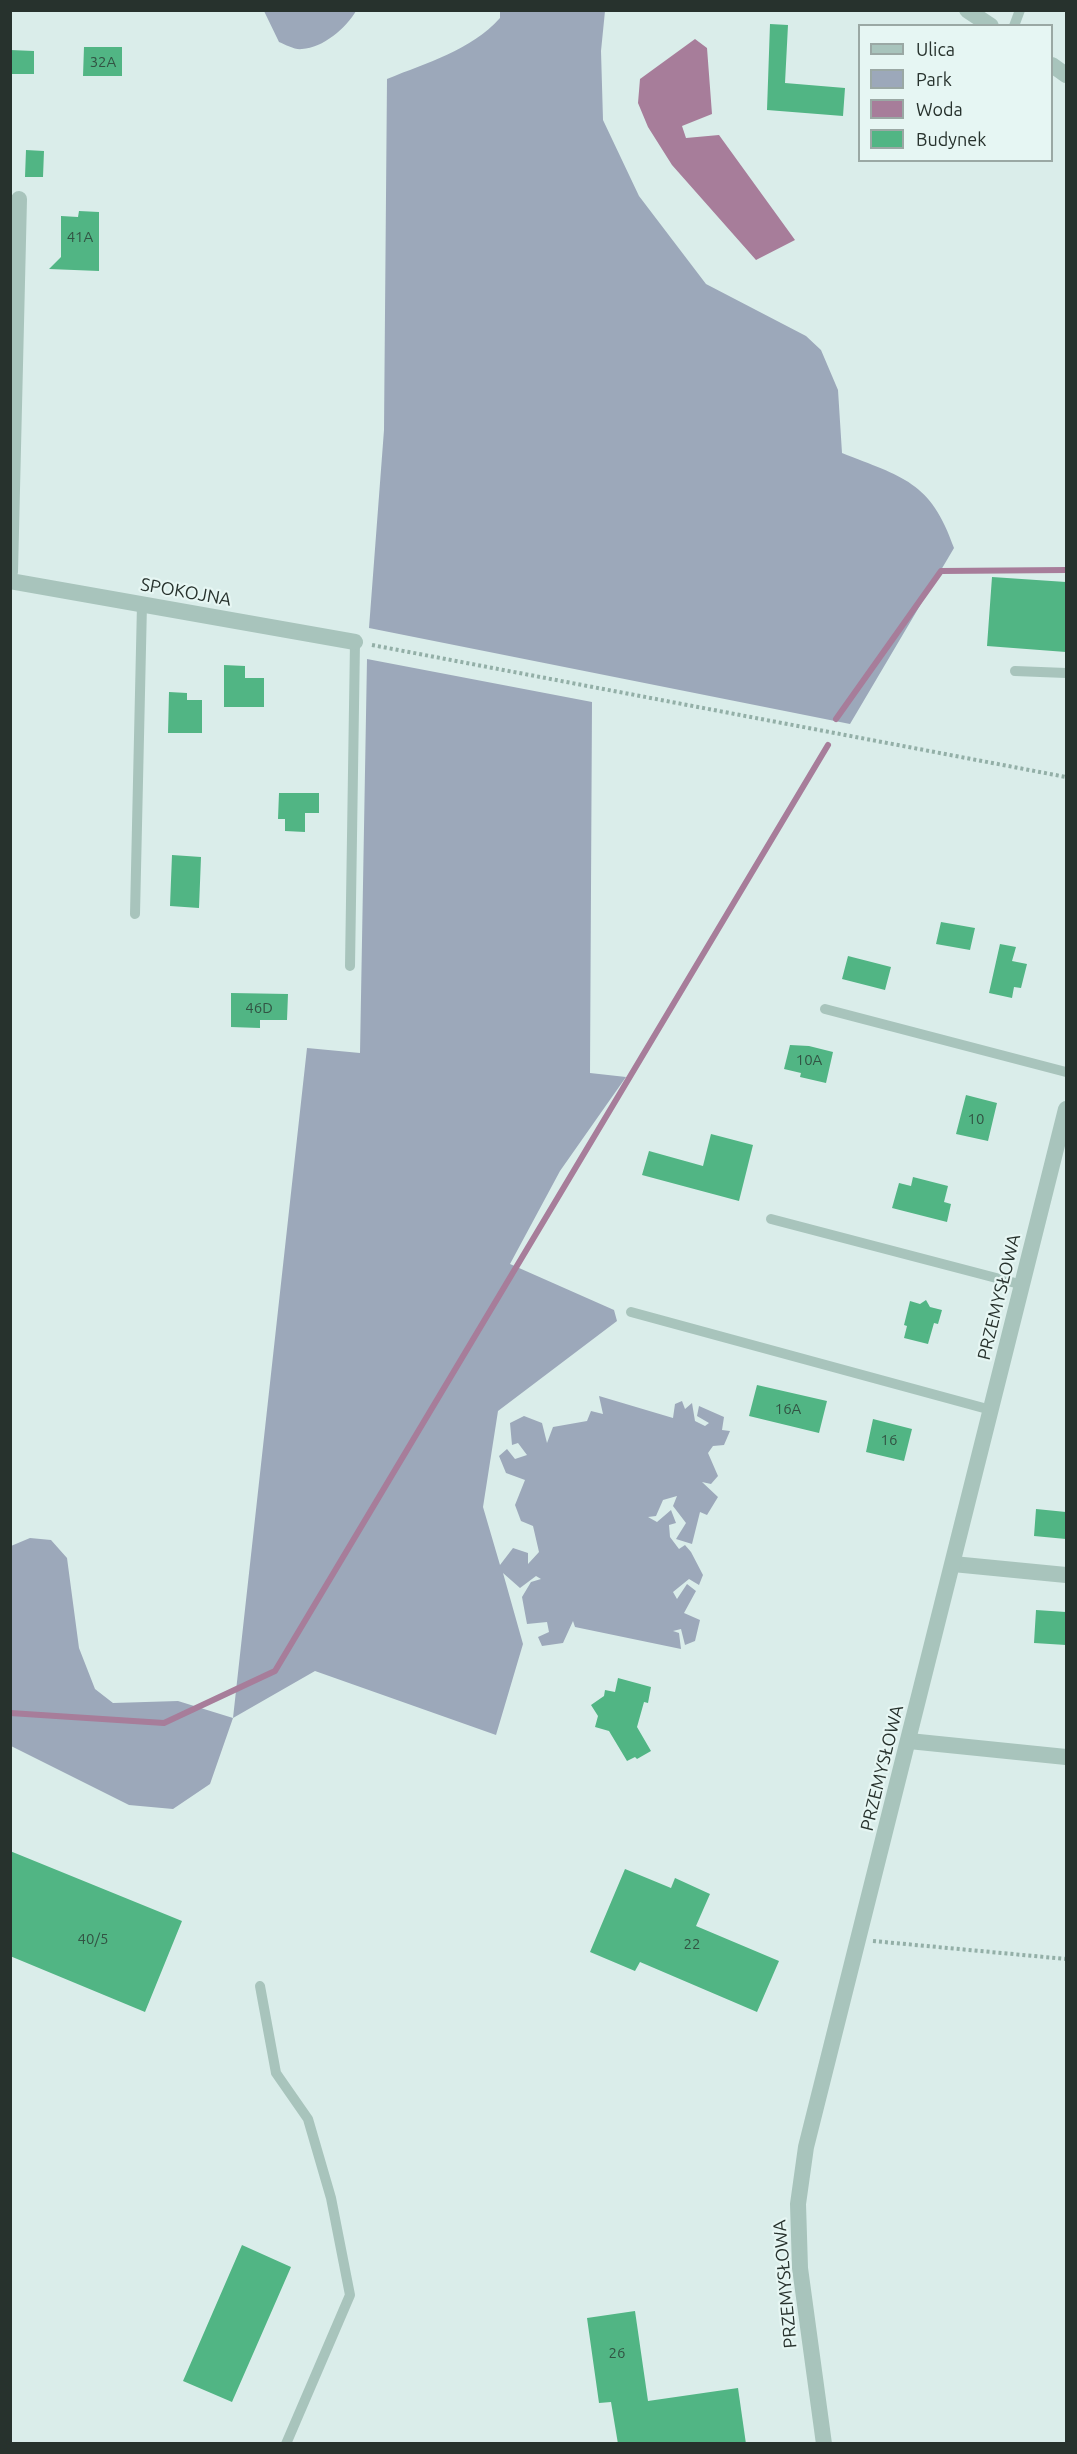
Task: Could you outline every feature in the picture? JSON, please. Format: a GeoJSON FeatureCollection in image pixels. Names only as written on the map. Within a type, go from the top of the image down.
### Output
{"type":"FeatureCollection","features":[{"type":"Feature","properties":{"kind":"street"},"geometry":{"type":"LineString","coordinates":[[967,10],[988,24]]}},
{"type":"Feature","properties":{"kind":"street"},"geometry":{"type":"LineString","coordinates":[[1053,66],[1066,75]]}},
{"type":"Feature","properties":{"kind":"street"},"geometry":{"type":"LineString","coordinates":[[10,572],[15,199]]}},
{"type":"Feature","properties":{"kind":"street","name":"SPOKOJNA"},"geometry":{"type":"LineString","coordinates":[[10,581],[355,642]]}},
{"type":"Feature","properties":{"kind":"street","name":"PRZEMYSŁOWA"},"geometry":{"type":"LineString","coordinates":[[824,2444],[800,2268],[798,2204],[806,2147],[1066,1109]]}},
{"type":"Feature","properties":{"kind":"street"},"geometry":{"type":"LineString","coordinates":[[953,1564],[1066,1575]]}},
{"type":"Feature","properties":{"kind":"street"},"geometry":{"type":"LineString","coordinates":[[909,1741],[1066,1757]]}},
{"type":"Feature","properties":{"kind":"lane"},"geometry":{"type":"LineString","coordinates":[[135,914],[142,604]]}},
{"type":"Feature","properties":{"kind":"lane"},"geometry":{"type":"LineString","coordinates":[[350,966],[355,642]]}},
{"type":"Feature","properties":{"kind":"lane"},"geometry":{"type":"LineString","coordinates":[[1015,671],[1066,673]]}},
{"type":"Feature","properties":{"kind":"lane"},"geometry":{"type":"LineString","coordinates":[[825,1009],[1066,1072]]}},
{"type":"Feature","properties":{"kind":"lane"},"geometry":{"type":"LineString","coordinates":[[771,1220],[1023,1285]]}},
{"type":"Feature","properties":{"kind":"lane"},"geometry":{"type":"LineString","coordinates":[[631,1312],[991,1410]]}},
{"type":"Feature","properties":{"kind":"lane"},"geometry":{"type":"LineString","coordinates":[[260,1986],[276,2073],[308,2119],[331,2198],[350,2295],[286,2444]]}},
{"type":"Feature","properties":{"kind":"path"},"geometry":{"type":"LineString","coordinates":[[355,642],[1066,777]]}},
{"type":"Feature","properties":{"kind":"path"},"geometry":{"type":"LineString","coordinates":[[859,1940],[1066,1959]]}},
{"type":"Feature","properties":{"kind":"green space"},"geometry":{"type":"Polygon","coordinates":[[[264,11],[356,11],[340,30],[326,41],[310,48],[299,49],[279,42],[264,11]]]}},
{"type":"Feature","properties":{"kind":"green space"},"geometry":{"type":"Polygon","coordinates":[[[500,11],[605,11],[601,51],[603,120],[639,196],[706,284],[806,336],[821,350],[838,390],[842,453],[912,484],[935,508],[945,526],[954,548],[850,724],[369,628],[384,430],[387,79],[462,47],[500,18],[500,11]]]}},
{"type":"Feature","properties":{"kind":"green space"},"geometry":{"type":"Polygon","coordinates":[[[367,659],[592,702],[590,1073],[626,1077],[560,1171],[510,1264],[614,1310],[617,1321],[498,1411],[483,1507],[500,1565],[513,1548],[528,1553],[528,1564],[539,1552],[533,1526],[521,1521],[515,1505],[525,1480],[506,1473],[499,1456],[507,1449],[515,1459],[527,1455],[518,1443],[512,1445],[510,1423],[524,1416],[542,1423],[547,1443],[553,1427],[587,1421],[591,1411],[603,1414],[599,1396],[673,1418],[675,1404],[682,1401],[685,1409],[692,1403],[695,1421],[705,1426],[709,1423],[697,1416],[699,1406],[724,1417],[722,1430],[730,1431],[724,1445],[713,1446],[708,1453],[718,1476],[711,1484],[702,1482],[718,1497],[707,1515],[700,1512],[692,1544],[676,1539],[686,1523],[673,1506],[677,1496],[663,1500],[656,1516],[648,1517],[657,1522],[671,1510],[676,1523],[669,1525],[670,1537],[679,1549],[685,1545],[703,1575],[699,1585],[689,1579],[673,1592],[677,1599],[687,1584],[696,1591],[684,1613],[700,1620],[695,1641],[685,1645],[681,1629],[673,1631],[679,1633],[681,1649],[575,1627],[573,1621],[563,1643],[542,1646],[538,1637],[549,1632],[547,1622],[527,1624],[522,1597],[531,1582],[541,1579],[536,1576],[520,1588],[503,1573],[523,1644],[496,1735],[315,1671],[233,1718],[307,1048],[360,1053],[367,659]]]}},
{"type":"Feature","properties":{"kind":"green space"},"geometry":{"type":"Polygon","coordinates":[[[30,1538],[51,1540],[67,1558],[79,1648],[95,1689],[113,1703],[178,1701],[233,1718],[210,1784],[173,1809],[129,1805],[11,1746],[11,1546],[30,1538]]]}},
{"type":"Feature","properties":{"kind":"water"},"geometry":{"type":"Polygon","coordinates":[[[695,39],[707,48],[712,114],[682,126],[686,138],[719,135],[795,240],[756,260],[672,165],[648,127],[638,103],[640,79],[695,39]]]}},
{"type":"Feature","properties":{"kind":"building"},"geometry":{"type":"Polygon","coordinates":[[[770,24],[788,25],[785,83],[845,88],[843,116],[767,110],[770,24]]]}},
{"type":"Feature","properties":{"kind":"building"},"geometry":{"type":"Polygon","coordinates":[[[84,47],[122,47],[122,76],[83,76],[84,47]]]}},
{"type":"Feature","properties":{"kind":"building"},"geometry":{"type":"Polygon","coordinates":[[[10,50],[34,51],[34,74],[10,74],[10,50]]]}},
{"type":"Feature","properties":{"kind":"building"},"geometry":{"type":"Polygon","coordinates":[[[26,150],[44,151],[43,177],[25,177],[26,150]]]}},
{"type":"Feature","properties":{"kind":"building"},"geometry":{"type":"Polygon","coordinates":[[[79,211],[99,212],[99,271],[49,269],[61,257],[61,216],[78,217],[79,211]]]}},
{"type":"Feature","properties":{"kind":"building"},"geometry":{"type":"Polygon","coordinates":[[[992,577],[1066,582],[1066,652],[987,646],[992,577]]]}},
{"type":"Feature","properties":{"kind":"building"},"geometry":{"type":"Polygon","coordinates":[[[224,665],[245,666],[245,678],[264,678],[264,707],[224,707],[224,665]]]}},
{"type":"Feature","properties":{"kind":"building"},"geometry":{"type":"Polygon","coordinates":[[[169,692],[187,693],[187,700],[202,700],[202,733],[168,733],[169,692]]]}},
{"type":"Feature","properties":{"kind":"building"},"geometry":{"type":"Polygon","coordinates":[[[279,793],[319,793],[319,813],[305,813],[305,832],[285,831],[285,819],[278,819],[279,793]]]}},
{"type":"Feature","properties":{"kind":"building"},"geometry":{"type":"Polygon","coordinates":[[[172,855],[201,857],[199,908],[170,906],[172,855]]]}},
{"type":"Feature","properties":{"kind":"building"},"geometry":{"type":"Polygon","coordinates":[[[941,922],[975,928],[970,950],[936,944],[941,922]]]}},
{"type":"Feature","properties":{"kind":"building"},"geometry":{"type":"Polygon","coordinates":[[[1000,944],[1016,947],[1012,961],[1027,964],[1021,988],[1014,987],[1012,998],[989,993],[1000,944]]]}},
{"type":"Feature","properties":{"kind":"building"},"geometry":{"type":"Polygon","coordinates":[[[848,956],[891,967],[885,990],[842,979],[848,956]]]}},
{"type":"Feature","properties":{"kind":"building"},"geometry":{"type":"Polygon","coordinates":[[[231,993],[288,994],[287,1020],[260,1020],[260,1028],[231,1027],[231,993]]]}},
{"type":"Feature","properties":{"kind":"building"},"geometry":{"type":"Polygon","coordinates":[[[790,1045],[809,1046],[833,1052],[826,1083],[800,1077],[801,1073],[784,1069],[790,1045]]]}},
{"type":"Feature","properties":{"kind":"building"},"geometry":{"type":"Polygon","coordinates":[[[966,1095],[997,1103],[988,1141],[956,1134],[966,1095]]]}},
{"type":"Feature","properties":{"kind":"building"},"geometry":{"type":"Polygon","coordinates":[[[711,1134],[753,1145],[739,1201],[642,1175],[649,1151],[703,1166],[711,1134]]]}},
{"type":"Feature","properties":{"kind":"building"},"geometry":{"type":"Polygon","coordinates":[[[913,1177],[948,1186],[944,1202],[951,1204],[947,1222],[892,1208],[899,1183],[911,1186],[913,1177]]]}},
{"type":"Feature","properties":{"kind":"building"},"geometry":{"type":"Polygon","coordinates":[[[926,1300],[930,1307],[942,1310],[938,1324],[934,1323],[928,1344],[904,1338],[907,1326],[904,1325],[910,1301],[920,1304],[926,1300]]]}},
{"type":"Feature","properties":{"kind":"building"},"geometry":{"type":"Polygon","coordinates":[[[757,1385],[827,1401],[819,1433],[749,1416],[757,1385]]]}},
{"type":"Feature","properties":{"kind":"building"},"geometry":{"type":"Polygon","coordinates":[[[873,1419],[912,1429],[904,1461],[866,1452],[873,1419]]]}},
{"type":"Feature","properties":{"kind":"building"},"geometry":{"type":"Polygon","coordinates":[[[1036,1509],[1066,1512],[1066,1539],[1034,1536],[1036,1509]]]}},
{"type":"Feature","properties":{"kind":"building"},"geometry":{"type":"Polygon","coordinates":[[[1036,1610],[1066,1612],[1066,1645],[1034,1643],[1036,1610]]]}},
{"type":"Feature","properties":{"kind":"building"},"geometry":{"type":"Polygon","coordinates":[[[618,1678],[651,1687],[648,1703],[644,1702],[637,1727],[651,1751],[637,1759],[635,1757],[627,1761],[609,1731],[595,1727],[598,1716],[591,1705],[604,1696],[605,1690],[615,1692],[618,1678]]]}},
{"type":"Feature","properties":{"kind":"building"},"geometry":{"type":"Polygon","coordinates":[[[10,1851],[182,1921],[145,2012],[10,1956],[10,1851]]]}},
{"type":"Feature","properties":{"kind":"building"},"geometry":{"type":"Polygon","coordinates":[[[625,1869],[671,1888],[675,1878],[710,1894],[696,1926],[779,1961],[757,2012],[640,1962],[635,1971],[590,1952],[625,1869]]]}},
{"type":"Feature","properties":{"kind":"building"},"geometry":{"type":"Polygon","coordinates":[[[242,2245],[291,2267],[232,2402],[183,2381],[242,2245]]]}},
{"type":"Feature","properties":{"kind":"building"},"geometry":{"type":"Polygon","coordinates":[[[635,2311],[648,2401],[738,2388],[746,2444],[618,2444],[611,2402],[599,2403],[587,2318],[635,2311]]]}},
{"type":"Feature","properties":{"kind":"waterway"},"geometry":{"type":"LineString","coordinates":[[836,719],[941,571],[1066,570]]}},
{"type":"Feature","properties":{"kind":"waterway"},"geometry":{"type":"LineString","coordinates":[[10,1713],[164,1723],[275,1671],[828,745]]}}]}
